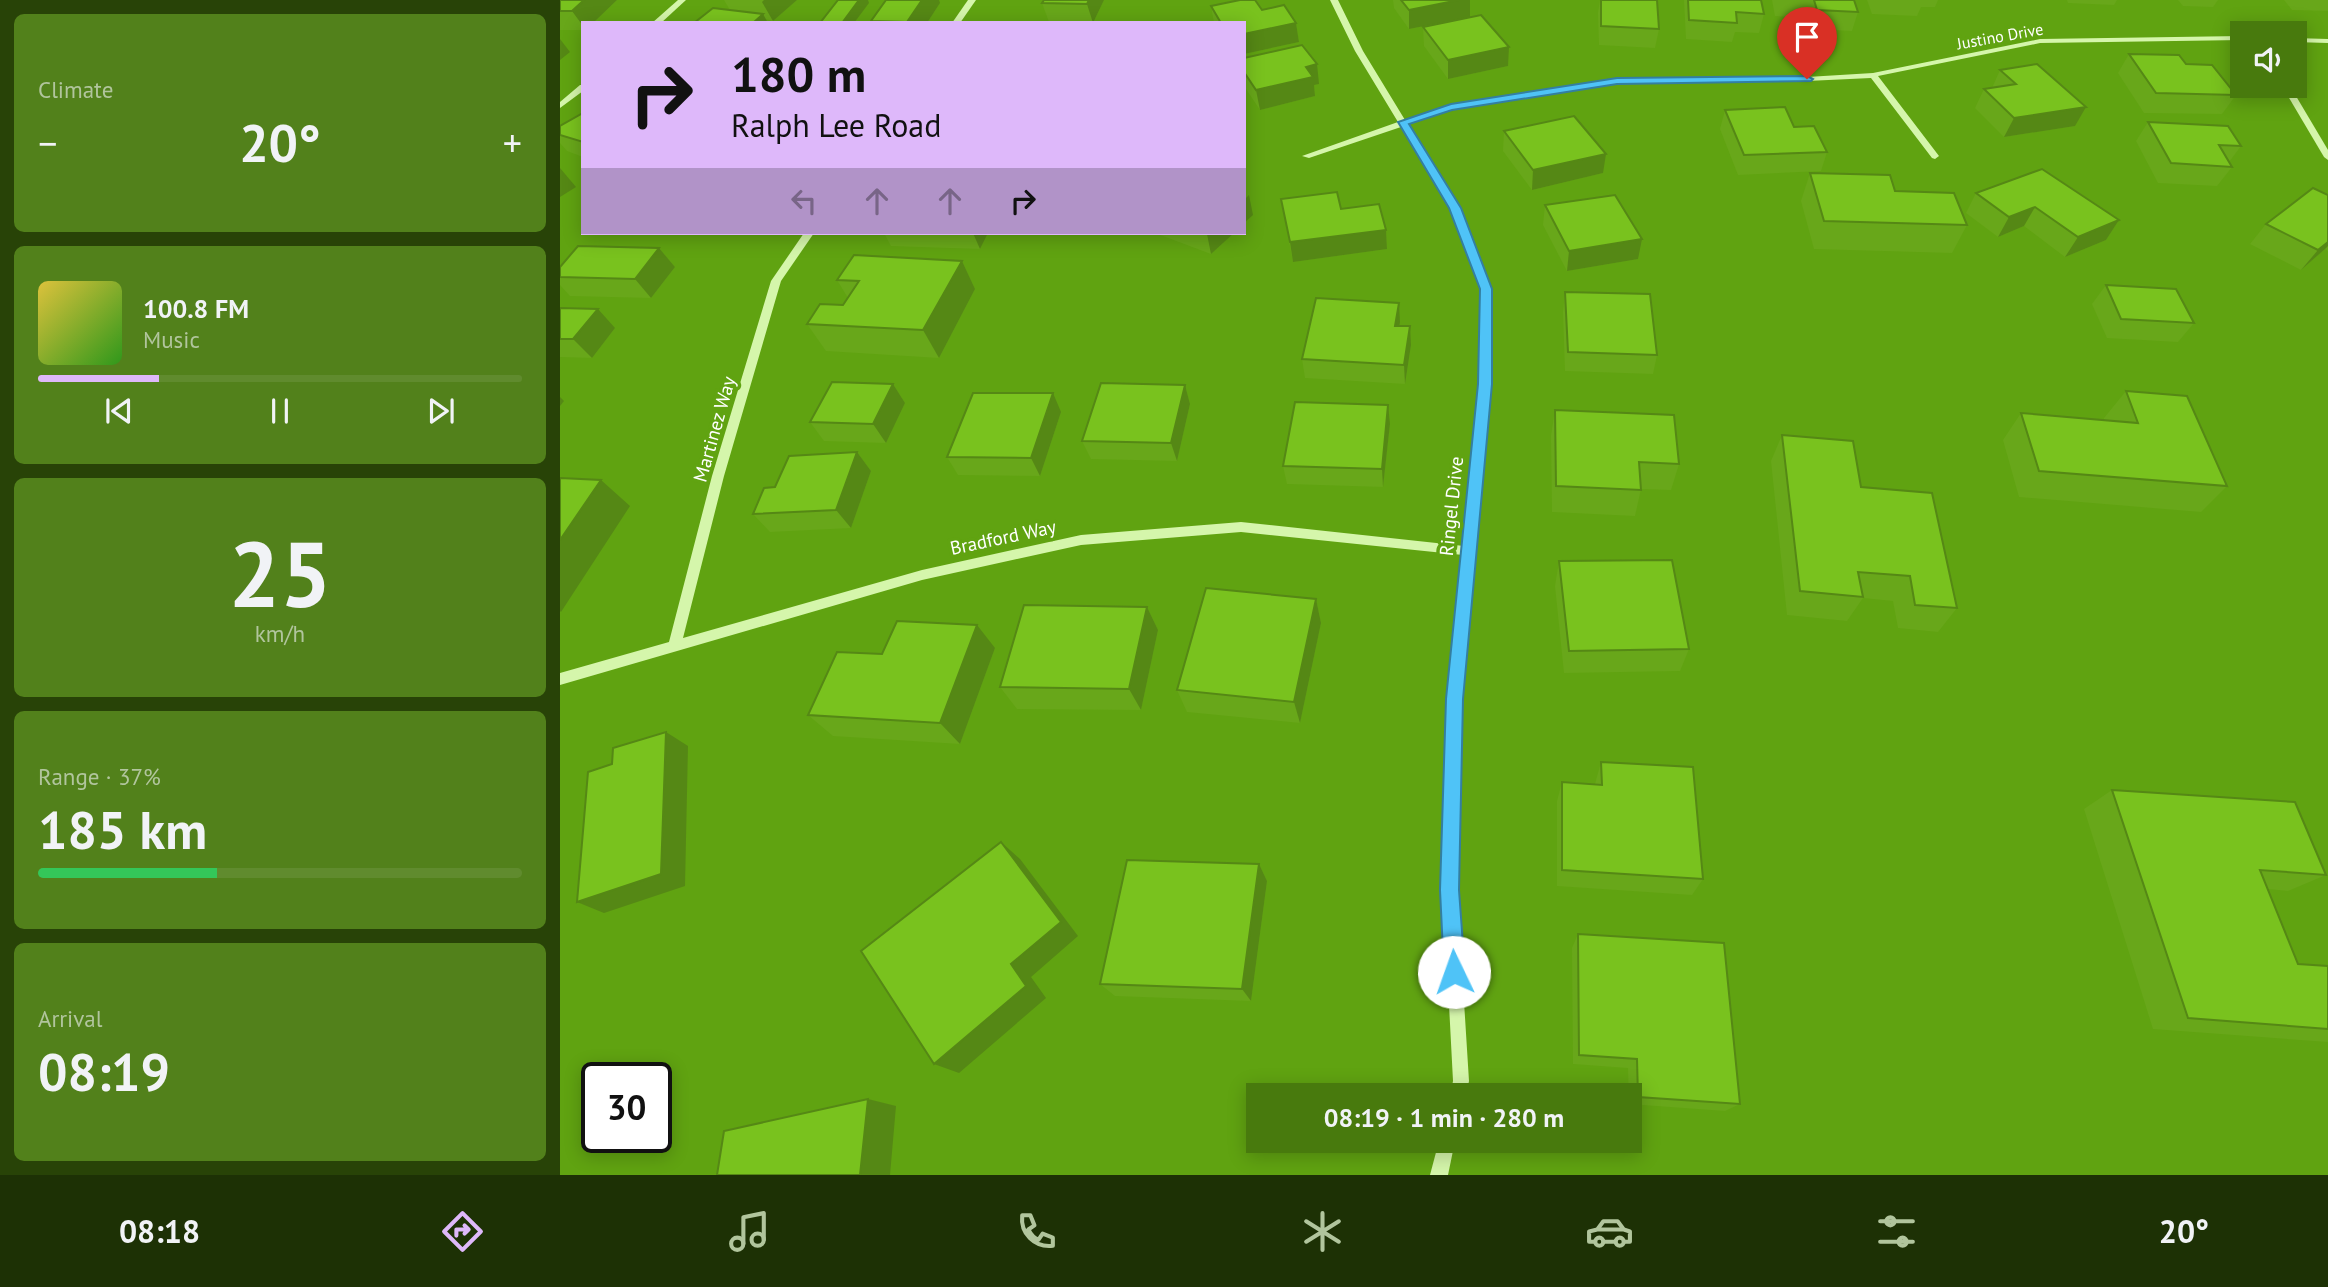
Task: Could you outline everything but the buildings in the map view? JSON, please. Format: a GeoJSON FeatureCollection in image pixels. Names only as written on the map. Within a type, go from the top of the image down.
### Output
{"type":"FeatureCollection","features":[{"type":"Feature","properties":{"kind":"street"},"geometry":{"type":"LineString","coordinates":[[658,21],[682,0]]}},
{"type":"Feature","properties":{"kind":"street"},"geometry":{"type":"LineString","coordinates":[[957,21],[972,0]]}},
{"type":"Feature","properties":{"kind":"street","name":"Ringel Drive"},"geometry":{"type":"LineString","coordinates":[[1334,0],[1359,51],[1455,208],[1486,289],[1485,384],[1455,699],[1450,890],[1461,1083]]}},
{"type":"Feature","properties":{"kind":"street","name":"Justino Drive"},"geometry":{"type":"LineString","coordinates":[[1306,156],[1451,107],[1617,81],[1807,79],[1873,75],[2040,41],[2230,38]]}},
{"type":"Feature","properties":{"kind":"street"},"geometry":{"type":"LineString","coordinates":[[2307,40],[2328,41]]}},
{"type":"Feature","properties":{"kind":"street"},"geometry":{"type":"LineString","coordinates":[[1873,75],[1935,156]]}},
{"type":"Feature","properties":{"kind":"street"},"geometry":{"type":"LineString","coordinates":[[560,106],[581,89]]}},
{"type":"Feature","properties":{"kind":"street"},"geometry":{"type":"LineString","coordinates":[[2293,98],[2328,157]]}},
{"type":"Feature","properties":{"kind":"street","name":"Martinez Way"},"geometry":{"type":"LineString","coordinates":[[675,645],[718,476],[776,281],[808,235]]}},
{"type":"Feature","properties":{"kind":"street","name":"Bradford Way"},"geometry":{"type":"LineString","coordinates":[[560,679],[922,575],[1081,540],[1241,527],[1467,551]]}},
{"type":"Feature","properties":{"kind":"street"},"geometry":{"type":"LineString","coordinates":[[1439,1175],[1444,1153]]}},
{"type":"Feature","properties":{"kind":"route"},"geometry":{"type":"LineString","coordinates":[[1454,972],[1450,890],[1455,699],[1485,384],[1486,289],[1455,208],[1403,122],[1451,107],[1617,81],[1807,79]]}}]}
